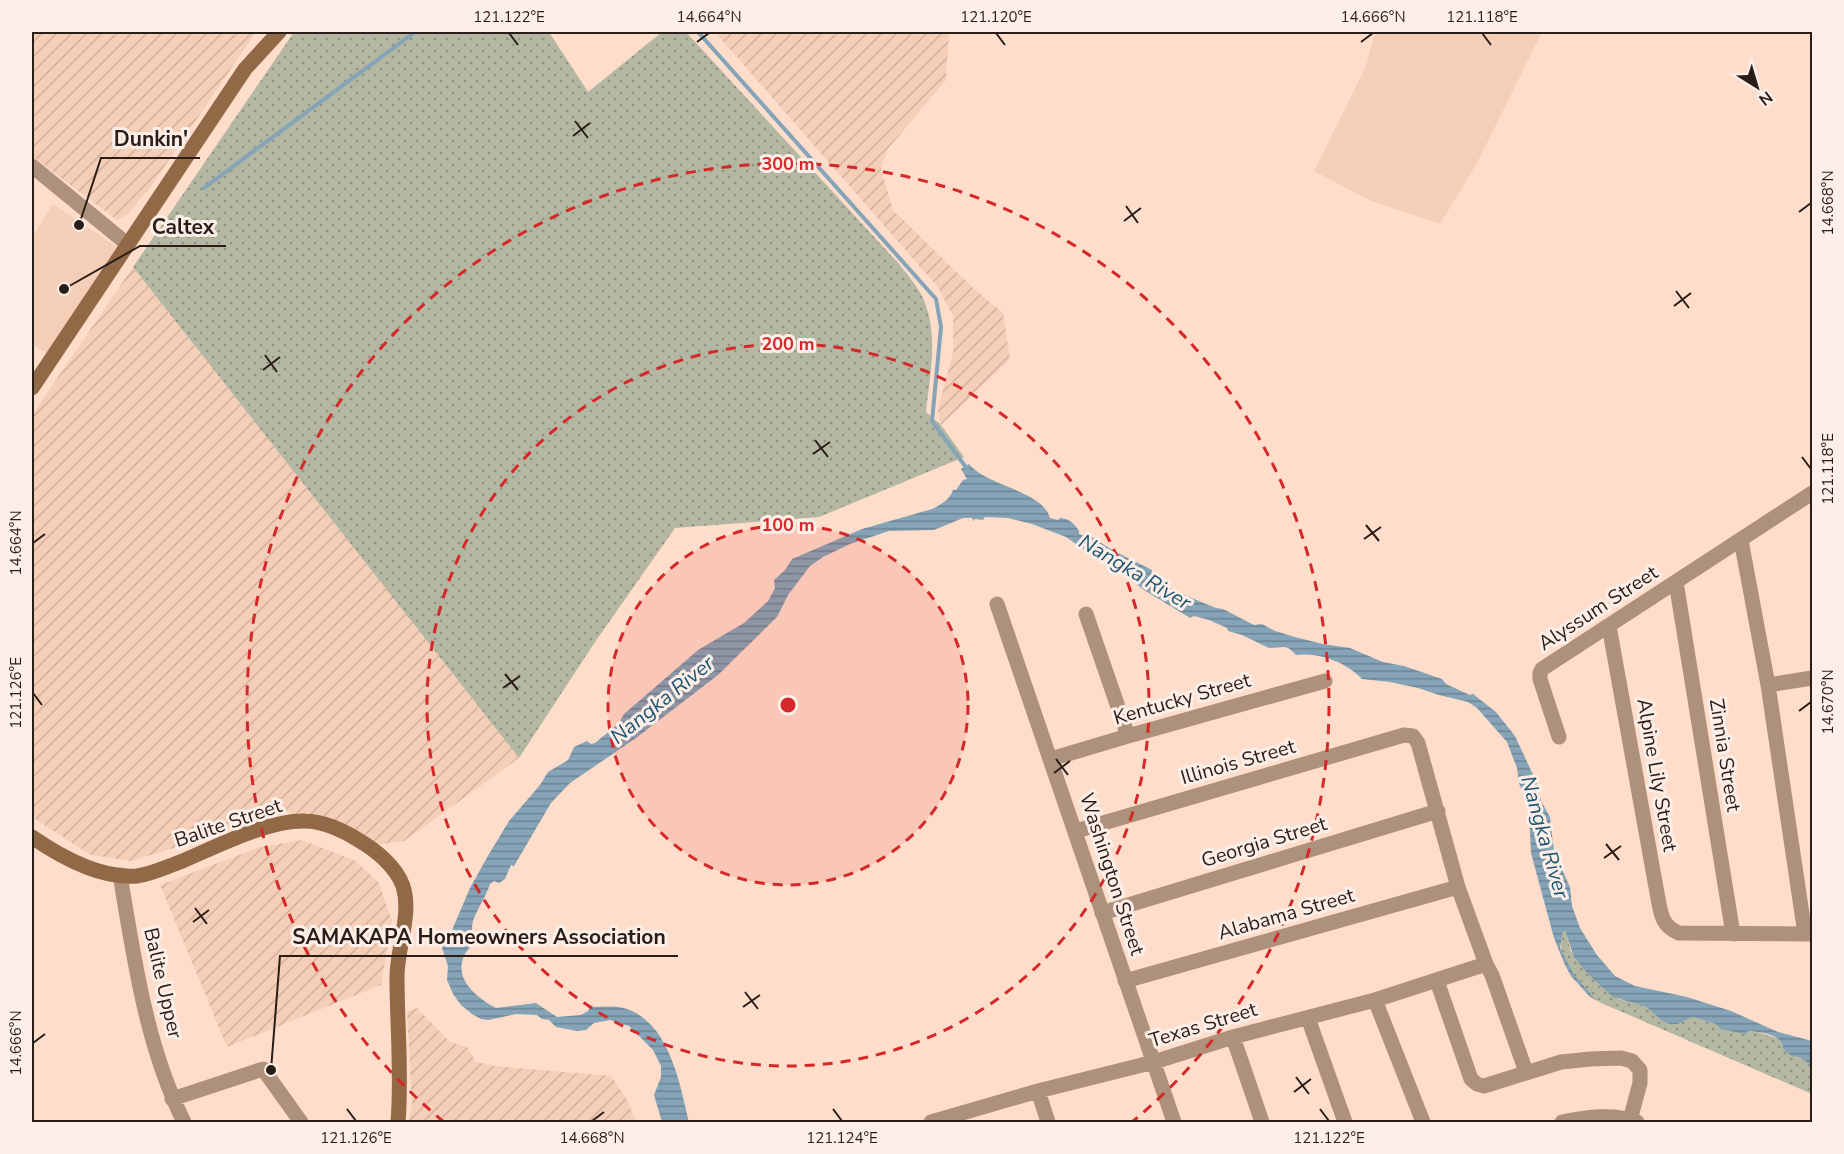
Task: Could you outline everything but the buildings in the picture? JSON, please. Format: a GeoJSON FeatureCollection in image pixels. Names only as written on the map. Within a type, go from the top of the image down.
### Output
{"type":"FeatureCollection","features":[{"type":"Feature","properties":{"kind":"main road"},"geometry":{"type":"LineString","coordinates":[[32,388],[126,243],[245,69],[279,32]]}},
{"type":"Feature","properties":{"kind":"main road","name":"Balite Street"},"geometry":{"type":"LineString","coordinates":[[32,837],[85,866],[105,873],[137,876],[286,821],[308,820],[332,827],[372,848],[389,864],[402,884],[406,898],[397,974],[400,1092],[398,1122]]}},
{"type":"Feature","properties":{"kind":"street"},"geometry":{"type":"LineString","coordinates":[[32,166],[126,243]]}},
{"type":"Feature","properties":{"kind":"street","name":"Alyssum Street"},"geometry":{"type":"LineString","coordinates":[[1558,737],[1540,679],[1542,669],[1812,492]]}},
{"type":"Feature","properties":{"kind":"street"},"geometry":{"type":"LineString","coordinates":[[1733,934],[1809,934],[1768,685],[1741,540]]}},
{"type":"Feature","properties":{"kind":"street","name":"Zinnia Street"},"geometry":{"type":"LineString","coordinates":[[1676,582],[1733,934]]}},
{"type":"Feature","properties":{"kind":"street","name":"Washington Street"},"geometry":{"type":"LineString","coordinates":[[997,604],[1174,1122]]}},
{"type":"Feature","properties":{"kind":"street"},"geometry":{"type":"LineString","coordinates":[[1086,614],[1128,736]]}},
{"type":"Feature","properties":{"kind":"street","name":"Alpine Lily Street"},"geometry":{"type":"LineString","coordinates":[[1609,626],[1662,919],[1668,929],[1679,933],[1733,934]]}},
{"type":"Feature","properties":{"kind":"street"},"geometry":{"type":"LineString","coordinates":[[1768,685],[1812,678]]}},
{"type":"Feature","properties":{"kind":"street","name":"Kentucky Street"},"geometry":{"type":"LineString","coordinates":[[1051,759],[1324,681]]}},
{"type":"Feature","properties":{"kind":"street","name":"Illinois Street"},"geometry":{"type":"LineString","coordinates":[[1076,831],[1404,735],[1413,736],[1418,743],[1438,811]]}},
{"type":"Feature","properties":{"kind":"street"},"geometry":{"type":"LineString","coordinates":[[1438,811],[1458,887],[1526,1071]]}},
{"type":"Feature","properties":{"kind":"street","name":"Georgia Street"},"geometry":{"type":"LineString","coordinates":[[1102,913],[1438,811]]}},
{"type":"Feature","properties":{"kind":"street","name":"Balite Upper"},"geometry":{"type":"LineString","coordinates":[[120,875],[141,998],[172,1099],[184,1122]]}},
{"type":"Feature","properties":{"kind":"street","name":"Alabama Street"},"geometry":{"type":"LineString","coordinates":[[1125,981],[1458,887]]}},
{"type":"Feature","properties":{"kind":"street","name":"Texas Street"},"geometry":{"type":"LineString","coordinates":[[931,1122],[948,1120],[1038,1092],[1154,1062],[1233,1037],[1376,1000],[1486,964]]}},
{"type":"Feature","properties":{"kind":"street"},"geometry":{"type":"LineString","coordinates":[[1437,981],[1471,1079],[1477,1084],[1484,1086],[1526,1071],[1561,1062],[1591,1059],[1621,1058],[1632,1061],[1640,1070],[1634,1121],[1601,1117],[1562,1122]]}},
{"type":"Feature","properties":{"kind":"street"},"geometry":{"type":"LineString","coordinates":[[1376,1000],[1424,1122]]}},
{"type":"Feature","properties":{"kind":"street"},"geometry":{"type":"LineString","coordinates":[[1308,1018],[1345,1122]]}},
{"type":"Feature","properties":{"kind":"street"},"geometry":{"type":"LineString","coordinates":[[1233,1037],[1262,1122]]}},
{"type":"Feature","properties":{"kind":"street"},"geometry":{"type":"LineString","coordinates":[[172,1099],[263,1069],[301,1122]]}},
{"type":"Feature","properties":{"kind":"street"},"geometry":{"type":"LineString","coordinates":[[1038,1092],[1048,1122]]}},
{"type":"Feature","properties":{"kind":"shaded area"},"geometry":{"type":"Polygon","coordinates":[[[32,32],[256,32],[150,188],[127,215],[117,220],[32,156],[32,32]]]}},
{"type":"Feature","properties":{"kind":"shaded area"},"geometry":{"type":"Polygon","coordinates":[[[715,32],[949,32],[946,80],[887,150],[881,169],[893,210],[973,288],[1003,313],[1010,359],[941,425],[938,410],[953,352],[953,316],[937,286],[715,32]]]}},
{"type":"Feature","properties":{"kind":"shaded area"},"geometry":{"type":"Polygon","coordinates":[[[1375,32],[1542,32],[1477,163],[1440,224],[1371,201],[1314,171],[1366,66],[1375,32]]]}},
{"type":"Feature","properties":{"kind":"shaded area"},"geometry":{"type":"Polygon","coordinates":[[[53,204],[117,247],[47,354],[32,344],[32,237],[53,204]]]}},
{"type":"Feature","properties":{"kind":"shaded area"},"geometry":{"type":"Polygon","coordinates":[[[133,267],[519,758],[404,841],[374,845],[326,823],[277,809],[177,847],[131,861],[91,855],[32,817],[32,415],[133,267]]]}},
{"type":"Feature","properties":{"kind":"shaded area"},"geometry":{"type":"Polygon","coordinates":[[[302,840],[356,861],[379,883],[392,921],[381,985],[227,1047],[160,885],[257,848],[302,840]]]}},
{"type":"Feature","properties":{"kind":"shaded area"},"geometry":{"type":"Polygon","coordinates":[[[417,1008],[450,1042],[467,1047],[476,1062],[494,1066],[611,1076],[628,1101],[636,1122],[408,1122],[412,1105],[407,1011],[417,1008]]]}},
{"type":"Feature","properties":{"kind":"green space"},"geometry":{"type":"Polygon","coordinates":[[[294,32],[549,32],[588,92],[662,32],[686,32],[899,264],[916,286],[927,308],[932,337],[926,412],[941,425],[964,457],[819,517],[675,528],[595,642],[519,758],[133,267],[294,32]]]}},
{"type":"Feature","properties":{"kind":"green space"},"geometry":{"type":"Polygon","coordinates":[[[1562,931],[1565,931],[1571,951],[1618,999],[1648,1007],[1662,1021],[1678,1024],[1693,1017],[1717,1024],[1718,1028],[1757,1032],[1780,1039],[1796,1058],[1801,1057],[1812,1066],[1812,1094],[1599,1002],[1581,986],[1568,965],[1561,950],[1562,931]]]}},
{"type":"Feature","properties":{"kind":"water","name":"Nangka River"},"geometry":{"type":"Polygon","coordinates":[[[969,464],[989,478],[1037,501],[1050,518],[1069,520],[1077,528],[1079,534],[1085,536],[1087,534],[1152,570],[1151,578],[1182,594],[1223,609],[1254,625],[1262,624],[1295,637],[1350,648],[1383,662],[1404,666],[1442,679],[1446,684],[1470,695],[1473,694],[1496,712],[1515,736],[1536,781],[1541,801],[1550,817],[1554,852],[1570,887],[1572,906],[1580,928],[1597,955],[1615,976],[1635,986],[1687,997],[1731,1011],[1778,1032],[1812,1041],[1812,1066],[1783,1049],[1780,1040],[1776,1037],[1759,1032],[1748,1031],[1746,1034],[1720,1029],[1716,1024],[1693,1017],[1678,1024],[1669,1024],[1662,1021],[1647,1007],[1613,997],[1589,975],[1574,957],[1565,931],[1563,931],[1560,948],[1574,975],[1597,1001],[1590,997],[1571,976],[1554,938],[1531,853],[1529,808],[1507,742],[1477,708],[1468,702],[1418,688],[1362,679],[1356,673],[1332,660],[1314,655],[1296,655],[1285,647],[1269,648],[1228,631],[1227,628],[1209,620],[1194,616],[1190,618],[1144,590],[1123,574],[1113,562],[1082,548],[1066,537],[1008,518],[985,517],[983,520],[973,521],[972,518],[963,518],[934,530],[889,531],[850,544],[810,566],[788,595],[777,617],[718,675],[636,738],[570,783],[551,803],[514,866],[511,865],[505,879],[499,883],[494,881],[490,884],[473,921],[471,941],[473,943],[461,967],[465,982],[470,988],[496,1008],[536,1003],[557,1017],[581,1015],[590,1007],[613,1007],[627,1009],[642,1017],[654,1028],[671,1057],[689,1122],[662,1122],[654,1095],[661,1077],[661,1066],[653,1050],[629,1026],[610,1020],[594,1023],[586,1030],[577,1031],[556,1027],[549,1020],[537,1015],[516,1014],[489,1020],[481,1019],[461,1005],[447,980],[448,966],[442,948],[443,942],[452,930],[470,888],[509,821],[540,785],[548,772],[568,760],[574,747],[587,741],[591,744],[595,743],[618,724],[624,714],[698,650],[744,623],[768,601],[775,588],[774,580],[785,570],[792,559],[862,529],[942,504],[963,480],[967,479],[961,469],[969,464]]]}},
{"type":"Feature","properties":{"kind":"waterway"},"geometry":{"type":"LineString","coordinates":[[204,188],[415,32]]}},
{"type":"Feature","properties":{"kind":"waterway"},"geometry":{"type":"LineString","coordinates":[[698,32],[936,299],[941,327],[932,421],[968,470]]}},
{"type":"Feature","properties":{"kind":"place","name":"Dunkin'"},"geometry":{"type":"Point","coordinates":[79,225]}},
{"type":"Feature","properties":{"kind":"place","name":"Caltex"},"geometry":{"type":"Point","coordinates":[64,289]}},
{"type":"Feature","properties":{"kind":"place","name":"SAMAKAPA Homeowners Association"},"geometry":{"type":"Point","coordinates":[271,1070]}}]}
